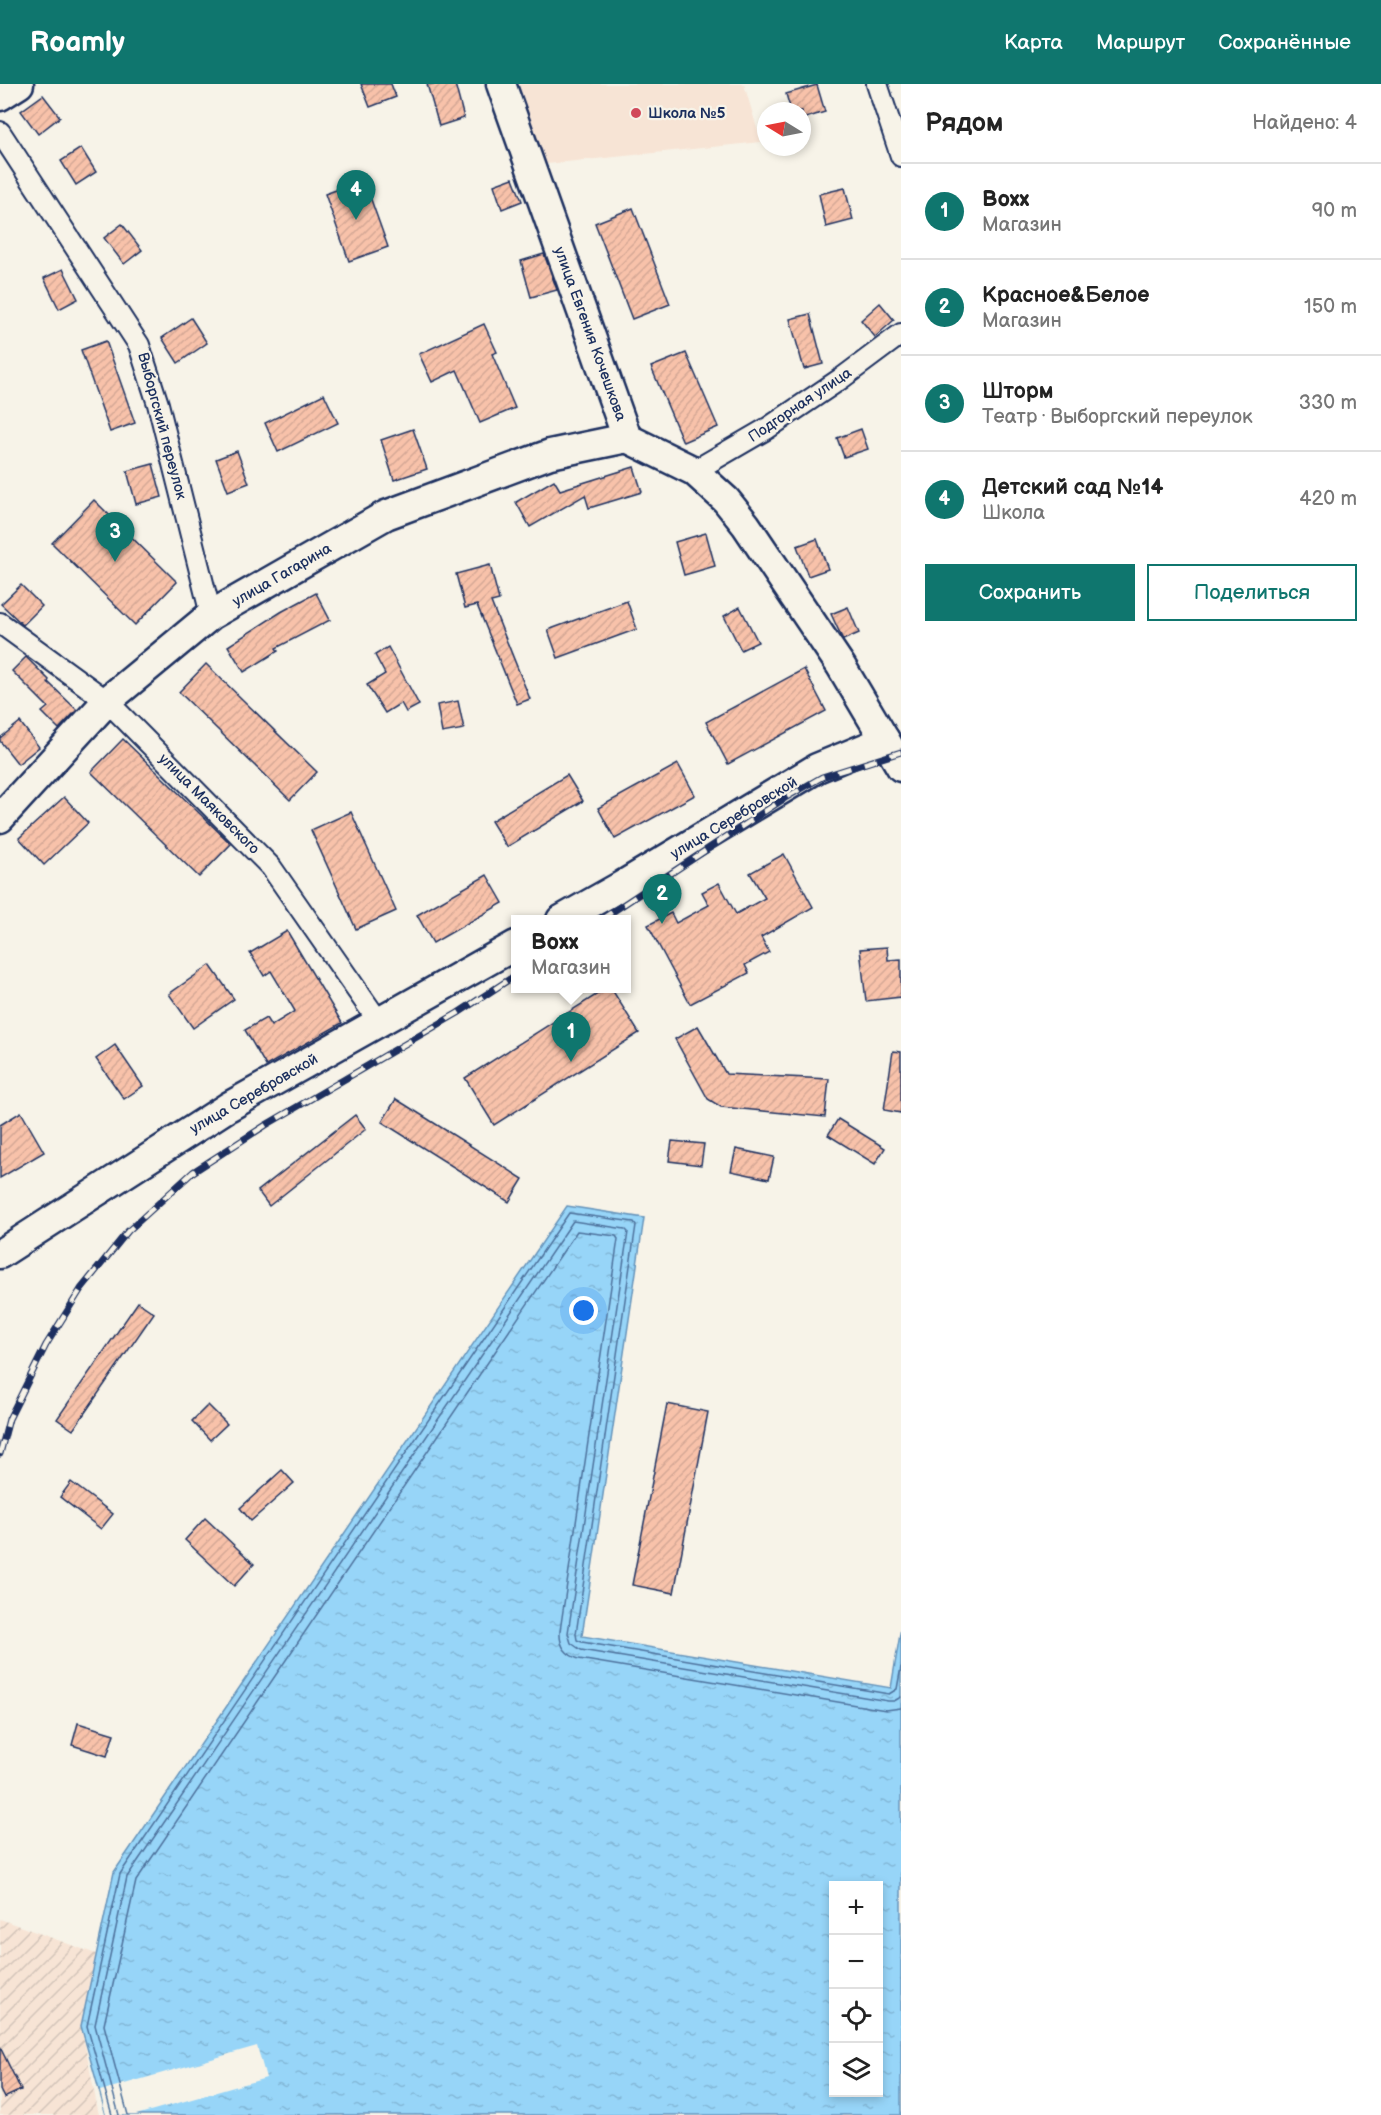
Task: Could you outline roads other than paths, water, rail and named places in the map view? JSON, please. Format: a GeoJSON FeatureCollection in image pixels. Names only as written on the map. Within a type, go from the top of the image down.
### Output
{"type":"FeatureCollection","features":[{"type":"Feature","properties":{"kind":"street"},"geometry":{"type":"LineString","coordinates":[[0,96],[19,84]]}},
{"type":"Feature","properties":{"kind":"street","name":"улица Евгения Кочешкова"},"geometry":{"type":"LineString","coordinates":[[501,84],[627,438],[694,471],[726,500],[746,525],[841,666],[885,740]]}},
{"type":"Feature","properties":{"kind":"street"},"geometry":{"type":"LineString","coordinates":[[877,84],[901,156]]}},
{"type":"Feature","properties":{"kind":"street","name":"Выборгский переулок"},"geometry":{"type":"LineString","coordinates":[[0,132],[139,345],[158,404],[211,615]]}},
{"type":"Feature","properties":{"kind":"street","name":"Подгорная улица"},"geometry":{"type":"LineString","coordinates":[[694,471],[768,428],[842,378],[901,334]]}},
{"type":"Feature","properties":{"kind":"street","name":"улица Гагарина"},"geometry":{"type":"LineString","coordinates":[[0,818],[107,701],[211,615],[386,515],[431,496],[550,454],[627,438]]}},
{"type":"Feature","properties":{"kind":"street","name":"улица Маяковского"},"geometry":{"type":"LineString","coordinates":[[0,623],[107,701],[271,867],[379,1022]]}},
{"type":"Feature","properties":{"kind":"street"},"geometry":{"type":"LineString","coordinates":[[885,740],[901,767]]}},
{"type":"Feature","properties":{"kind":"street","name":"улица Серебровской"},"geometry":{"type":"LineString","coordinates":[[570,915],[787,788],[817,768],[885,740]]}},
{"type":"Feature","properties":{"kind":"street","name":"улица Серебровской"},"geometry":{"type":"LineString","coordinates":[[0,1254],[228,1107],[511,948]]}},
{"type":"Feature","properties":{"kind":"water"},"geometry":{"type":"Polygon","coordinates":[[[567,1206],[644,1218],[582,1636],[891,1688],[901,1628],[901,2115],[106,2115],[81,2026],[114,1872],[567,1206]]]}},
{"type":"Feature","properties":{"kind":"railway"},"geometry":{"type":"LineString","coordinates":[[608,915],[785,798],[822,777],[901,752]]}},
{"type":"Feature","properties":{"kind":"railway"},"geometry":{"type":"LineString","coordinates":[[0,1454],[9,1419],[46,1345],[81,1289],[128,1231],[193,1172],[266,1125],[458,1013],[511,978]]}},
{"type":"Feature","properties":{"kind":"place","name":"Школа №5"},"geometry":{"type":"Point","coordinates":[636,113]}},
{"type":"Feature","properties":{"kind":"place","name":"Детский сад №14"},"geometry":{"type":"Point","coordinates":[356,220]}},
{"type":"Feature","properties":{"kind":"place","name":"Шторм"},"geometry":{"type":"Point","coordinates":[115,562]}},
{"type":"Feature","properties":{"kind":"place","name":"Красное&Белое"},"geometry":{"type":"Point","coordinates":[662,924]}},
{"type":"Feature","properties":{"kind":"place","name":"Boxx"},"geometry":{"type":"Point","coordinates":[571,1062]}}]}
